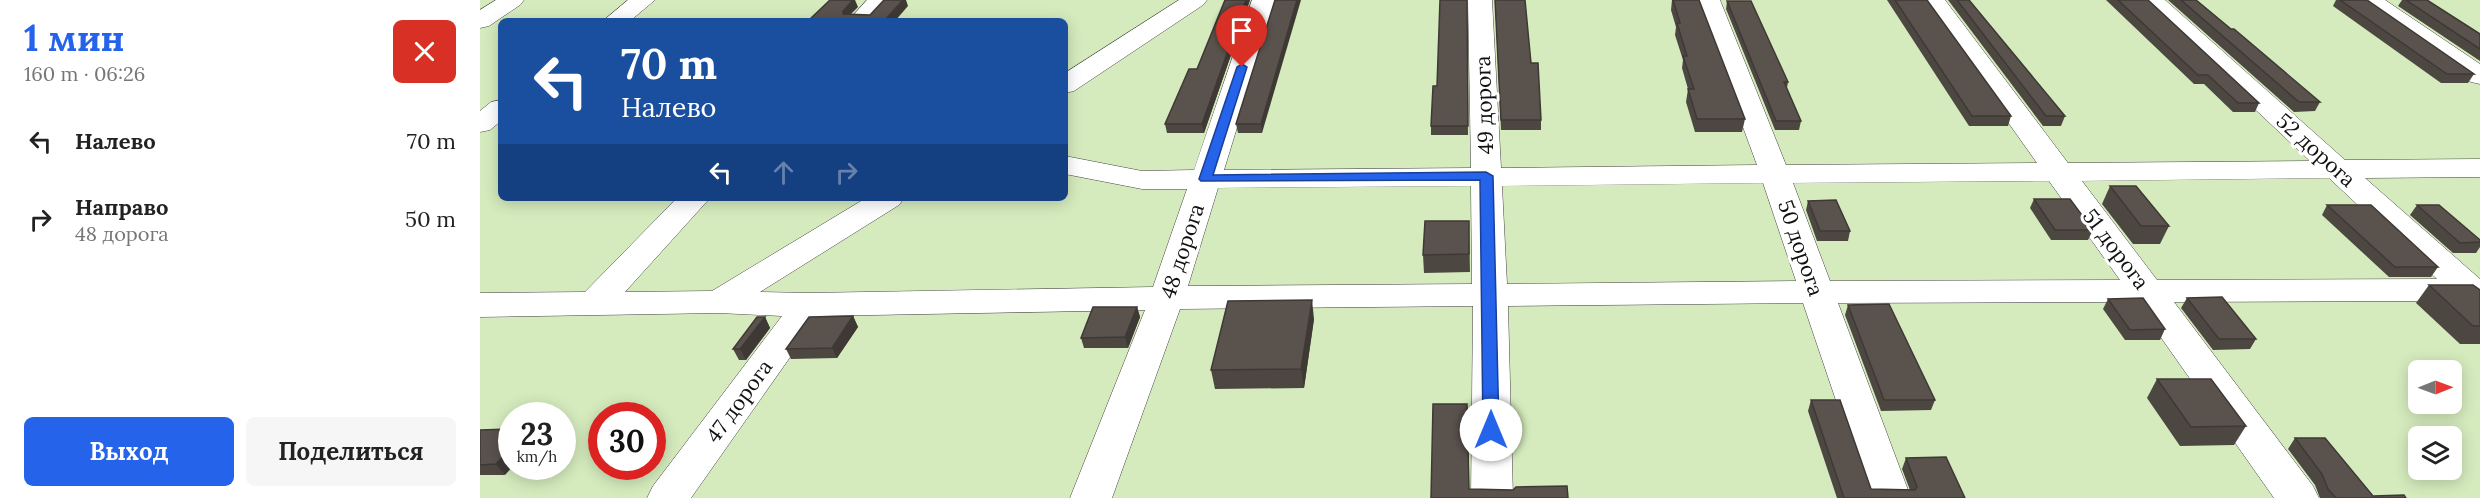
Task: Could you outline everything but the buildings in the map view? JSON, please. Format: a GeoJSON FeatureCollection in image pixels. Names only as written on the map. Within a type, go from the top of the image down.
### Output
{"type":"FeatureCollection","features":[{"type":"Feature","properties":{"kind":"street"},"geometry":{"type":"LineString","coordinates":[[480,21],[513,0]]}},
{"type":"Feature","properties":{"kind":"street"},"geometry":{"type":"LineString","coordinates":[[619,18],[643,0]]}},
{"type":"Feature","properties":{"kind":"street"},"geometry":{"type":"LineString","coordinates":[[863,18],[880,0]]}},
{"type":"Feature","properties":{"kind":"street"},"geometry":{"type":"LineString","coordinates":[[1068,83],[1195,0]]}},
{"type":"Feature","properties":{"kind":"street","name":"48 дорога"},"geometry":{"type":"LineString","coordinates":[[1091,498],[1167,298],[1264,0]]}},
{"type":"Feature","properties":{"kind":"street","name":"49 дорога"},"geometry":{"type":"LineString","coordinates":[[1480,0],[1490,294],[1492,498]]}},
{"type":"Feature","properties":{"kind":"street","name":"50 дорога"},"geometry":{"type":"LineString","coordinates":[[1708,0],[1775,174],[1890,498]]}},
{"type":"Feature","properties":{"kind":"street","name":"51 дорога"},"geometry":{"type":"LineString","coordinates":[[1933,0],[2298,498]]}},
{"type":"Feature","properties":{"kind":"street","name":"52 дорога"},"geometry":{"type":"LineString","coordinates":[[2151,0],[2335,168],[2477,293]]}},
{"type":"Feature","properties":{"kind":"street"},"geometry":{"type":"LineString","coordinates":[[2369,0],[2480,76]]}},
{"type":"Feature","properties":{"kind":"street"},"geometry":{"type":"LineString","coordinates":[[480,124],[498,110]]}},
{"type":"Feature","properties":{"kind":"street"},"geometry":{"type":"LineString","coordinates":[[1068,166],[1142,180],[2480,168]]}},
{"type":"Feature","properties":{"kind":"street"},"geometry":{"type":"LineString","coordinates":[[595,303],[691,201]]}},
{"type":"Feature","properties":{"kind":"street"},"geometry":{"type":"LineString","coordinates":[[719,302],[883,201]]}},
{"type":"Feature","properties":{"kind":"street"},"geometry":{"type":"LineString","coordinates":[[480,305],[719,302],[809,304],[1490,294],[1817,292],[2477,293]]}},
{"type":"Feature","properties":{"kind":"street","name":"47 дорога"},"geometry":{"type":"LineString","coordinates":[[668,498],[809,304]]}},
{"type":"Feature","properties":{"kind":"green space"},"geometry":{"type":"Polygon","coordinates":[[[480,0],[2480,0],[2480,498],[480,498],[480,0]]]}},
{"type":"Feature","properties":{"kind":"route"},"geometry":{"type":"LineString","coordinates":[[1242,67],[1206,179],[1486,176],[1491,430]]}}]}
